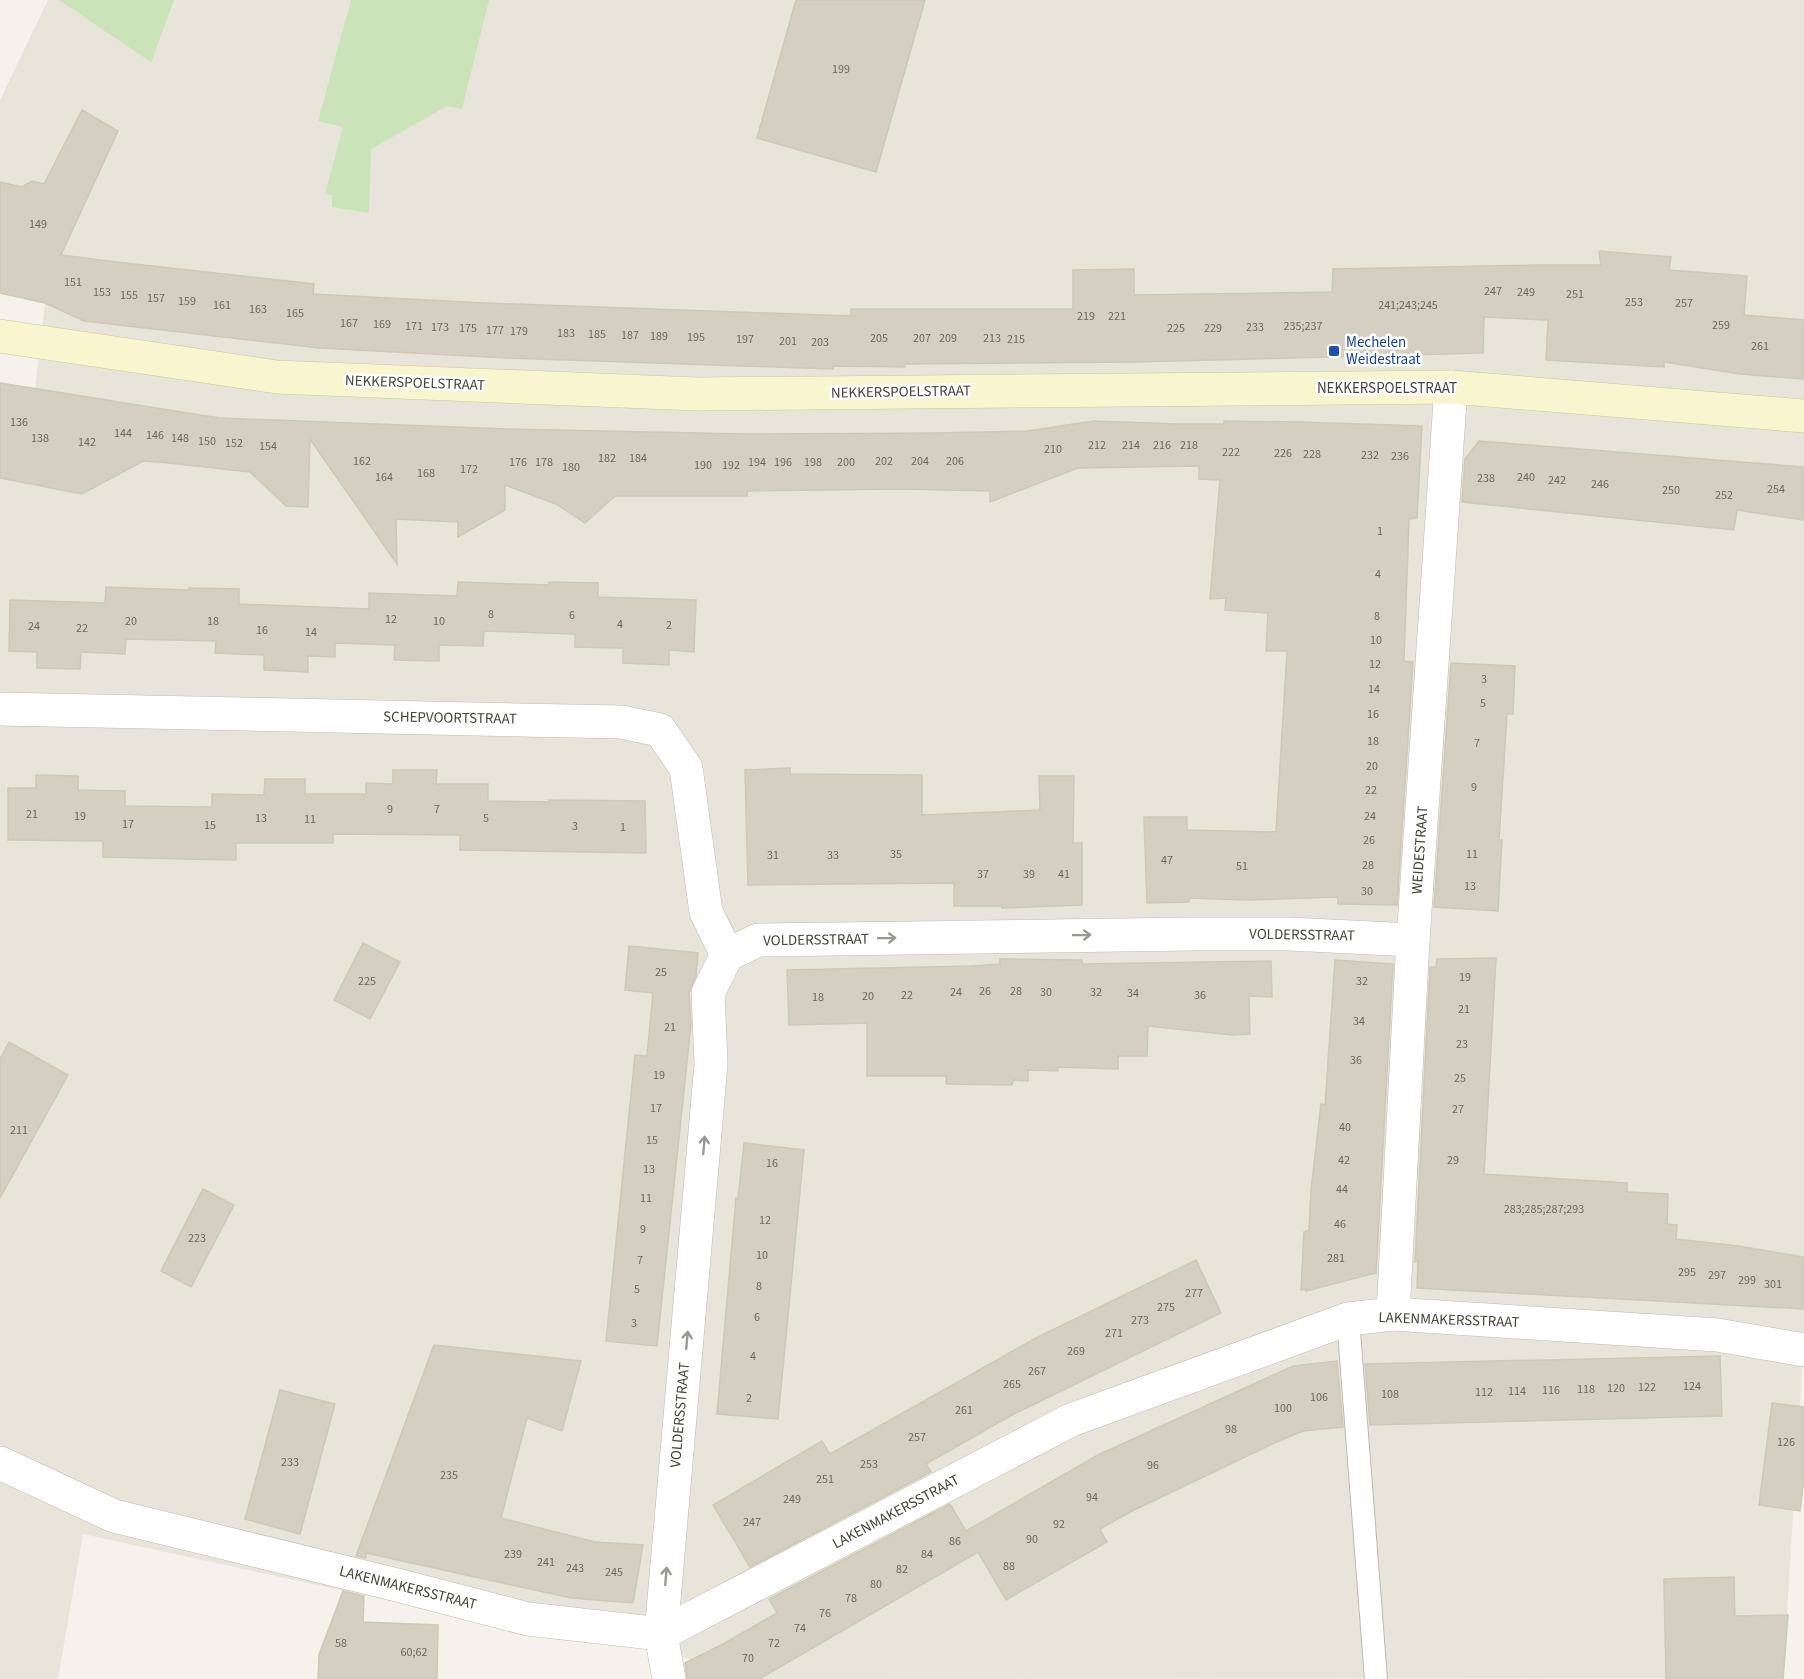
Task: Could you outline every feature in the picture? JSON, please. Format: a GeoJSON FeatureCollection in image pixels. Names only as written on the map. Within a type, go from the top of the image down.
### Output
{"type":"FeatureCollection","features":[{"type":"Feature","properties":{"kind":"main road","name":"NEKKERSPOELSTRAAT"},"geometry":{"type":"LineString","coordinates":[[0,336],[277,377],[696,394],[1451,387],[1804,416]]}},
{"type":"Feature","properties":{"kind":"street","name":"WEIDESTRAAT"},"geometry":{"type":"LineString","coordinates":[[1393,1314],[1413,940],[1451,387]]}},
{"type":"Feature","properties":{"kind":"street","name":"SCHEPVOORTSTRAAT"},"geometry":{"type":"LineString","coordinates":[[0,709],[621,722],[660,730],[686,768],[706,912],[727,955]]}},
{"type":"Feature","properties":{"kind":"street","name":"VOLDERSSTRAAT"},"geometry":{"type":"LineString","coordinates":[[669,1679],[661,1634],[711,1064],[708,993],[727,955],[758,940],[1299,934],[1413,940]]}},
{"type":"Feature","properties":{"kind":"street","name":"LAKENMAKERSSTRAAT"},"geometry":{"type":"LineString","coordinates":[[0,1463],[114,1516],[528,1619],[661,1634],[1071,1420],[1348,1319],[1393,1314],[1717,1335],[1804,1350]]}},
{"type":"Feature","properties":{"kind":"lane"},"geometry":{"type":"LineString","coordinates":[[1348,1319],[1376,1679]]}},
{"type":"Feature","properties":{"kind":"shaded area"},"geometry":{"type":"Polygon","coordinates":[[[48,0],[1804,0],[1804,1339],[1783,1678],[695,1679],[692,1660],[649,1646],[496,1624],[83,1534],[58,1679],[0,1679],[0,383],[35,389],[45,304],[0,293],[0,100],[48,0]]]}},
{"type":"Feature","properties":{"kind":"green space"},"geometry":{"type":"Polygon","coordinates":[[[59,0],[174,0],[151,62],[59,0]]]}},
{"type":"Feature","properties":{"kind":"green space"},"geometry":{"type":"Polygon","coordinates":[[[351,0],[489,0],[462,109],[447,106],[371,149],[369,213],[332,207],[332,195],[325,194],[343,127],[318,121],[351,0]]]}},
{"type":"Feature","properties":{"kind":"building"},"geometry":{"type":"Polygon","coordinates":[[[796,0],[925,0],[876,172],[757,138],[796,0]]]}},
{"type":"Feature","properties":{"kind":"building"},"geometry":{"type":"Polygon","coordinates":[[[82,110],[118,131],[61,255],[314,284],[313,294],[484,303],[851,316],[851,309],[1073,309],[1073,270],[1134,269],[1134,295],[1332,292],[1333,269],[1601,265],[1599,251],[1671,257],[1669,270],[1747,276],[1744,315],[1804,320],[1804,379],[1740,374],[1664,362],[1664,367],[1546,360],[1548,320],[1484,317],[1483,353],[1135,362],[905,364],[905,367],[833,366],[833,369],[507,358],[320,348],[84,321],[45,303],[0,293],[0,182],[22,187],[32,181],[44,184],[82,110]]]}},
{"type":"Feature","properties":{"kind":"building"},"geometry":{"type":"Polygon","coordinates":[[[0,383],[219,418],[506,429],[745,434],[937,433],[1028,431],[1093,421],[1179,424],[1224,424],[1224,421],[1300,422],[1422,426],[1417,518],[1409,519],[1404,661],[1413,662],[1397,905],[1338,904],[1338,897],[1248,900],[1189,898],[1189,902],[1147,903],[1144,817],[1187,817],[1187,830],[1276,832],[1287,651],[1266,651],[1268,613],[1225,610],[1226,598],[1210,599],[1220,480],[1199,479],[1199,466],[1078,468],[990,502],[990,491],[903,489],[747,491],[747,496],[615,496],[585,523],[556,504],[505,485],[505,510],[458,537],[458,522],[396,519],[397,564],[310,439],[308,507],[286,506],[250,472],[169,463],[143,461],[82,494],[0,478],[0,383]]]}},
{"type":"Feature","properties":{"kind":"building"},"geometry":{"type":"Polygon","coordinates":[[[1479,441],[1804,467],[1804,520],[1737,510],[1734,530],[1462,502],[1465,459],[1479,441]]]}},
{"type":"Feature","properties":{"kind":"building"},"geometry":{"type":"Polygon","coordinates":[[[458,582],[549,585],[549,582],[598,583],[598,597],[696,600],[694,652],[669,650],[669,665],[623,663],[623,648],[575,647],[575,634],[484,631],[483,646],[439,645],[439,661],[394,660],[395,645],[335,643],[335,657],[308,656],[308,672],[264,670],[264,655],[215,653],[216,641],[126,639],[125,654],[81,652],[80,669],[37,668],[37,652],[9,651],[10,600],[105,603],[106,587],[239,589],[239,604],[369,609],[369,593],[457,596],[458,582]]]}},
{"type":"Feature","properties":{"kind":"building"},"geometry":{"type":"Polygon","coordinates":[[[1451,663],[1515,666],[1513,714],[1507,714],[1499,840],[1502,840],[1498,911],[1434,907],[1451,663]]]}},
{"type":"Feature","properties":{"kind":"building"},"geometry":{"type":"Polygon","coordinates":[[[790,768],[790,774],[922,775],[922,815],[1040,810],[1039,776],[1074,776],[1073,843],[1082,843],[1082,905],[1002,908],[1002,906],[954,906],[954,883],[748,885],[745,770],[790,768]]]}},
{"type":"Feature","properties":{"kind":"building"},"geometry":{"type":"Polygon","coordinates":[[[393,770],[437,770],[436,784],[488,784],[488,801],[645,801],[646,853],[460,850],[460,835],[333,834],[333,843],[236,843],[236,860],[184,859],[103,857],[103,841],[8,840],[8,788],[36,788],[36,775],[78,776],[78,790],[125,791],[125,806],[212,807],[212,794],[264,795],[265,779],[305,779],[305,794],[366,794],[366,783],[393,784],[393,770]]]}},
{"type":"Feature","properties":{"kind":"building"},"geometry":{"type":"Polygon","coordinates":[[[363,943],[400,962],[370,1019],[334,1000],[363,943]]]}},
{"type":"Feature","properties":{"kind":"building"},"geometry":{"type":"Polygon","coordinates":[[[629,946],[698,953],[696,976],[689,993],[691,1024],[657,1346],[606,1341],[635,1055],[647,1056],[653,993],[625,990],[629,946]]]}},
{"type":"Feature","properties":{"kind":"building"},"geometry":{"type":"Polygon","coordinates":[[[1496,958],[1484,1174],[1627,1183],[1627,1192],[1668,1194],[1667,1224],[1677,1225],[1676,1239],[1804,1257],[1804,1309],[1417,1288],[1418,1261],[1415,1262],[1430,967],[1436,967],[1437,959],[1496,958]]]}},
{"type":"Feature","properties":{"kind":"building"},"geometry":{"type":"Polygon","coordinates":[[[1000,959],[1082,960],[1082,964],[1271,961],[1272,997],[1249,996],[1250,1034],[1232,1035],[1148,1026],[1147,1056],[1118,1056],[1118,1069],[1058,1067],[1058,1071],[1028,1070],[1028,1081],[1013,1080],[1012,1085],[946,1084],[946,1076],[867,1076],[867,1023],[789,1025],[787,970],[972,966],[1000,964],[1000,959]]]}},
{"type":"Feature","properties":{"kind":"building"},"geometry":{"type":"Polygon","coordinates":[[[1335,960],[1393,964],[1376,1273],[1306,1291],[1306,1289],[1301,1290],[1304,1232],[1309,1230],[1311,1190],[1321,1104],[1325,1105],[1335,960]]]}},
{"type":"Feature","properties":{"kind":"building"},"geometry":{"type":"Polygon","coordinates":[[[9,1042],[68,1075],[0,1198],[0,1059],[9,1042]]]}},
{"type":"Feature","properties":{"kind":"building"},"geometry":{"type":"Polygon","coordinates":[[[744,1143],[804,1150],[778,1419],[717,1414],[736,1198],[738,1199],[744,1143]]]}},
{"type":"Feature","properties":{"kind":"building"},"geometry":{"type":"Polygon","coordinates":[[[203,1189],[234,1205],[191,1287],[161,1271],[203,1189]]]}},
{"type":"Feature","properties":{"kind":"building"},"geometry":{"type":"Polygon","coordinates":[[[1196,1260],[1221,1313],[1010,1416],[926,1464],[931,1472],[750,1567],[713,1505],[822,1441],[830,1454],[1036,1338],[1196,1260]]]}},
{"type":"Feature","properties":{"kind":"building"},"geometry":{"type":"Polygon","coordinates":[[[434,1345],[581,1361],[562,1431],[527,1418],[501,1518],[595,1542],[643,1545],[633,1603],[571,1598],[366,1553],[366,1558],[356,1556],[434,1345]]]}},
{"type":"Feature","properties":{"kind":"building"},"geometry":{"type":"Polygon","coordinates":[[[1720,1356],[1722,1416],[1370,1425],[1365,1364],[1720,1356]]]}},
{"type":"Feature","properties":{"kind":"building"},"geometry":{"type":"Polygon","coordinates":[[[1337,1361],[1343,1427],[1303,1431],[1130,1512],[1100,1529],[1107,1542],[1006,1600],[978,1552],[759,1679],[687,1679],[685,1663],[777,1613],[769,1599],[950,1504],[966,1531],[1098,1455],[1293,1366],[1337,1361]]]}},
{"type":"Feature","properties":{"kind":"building"},"geometry":{"type":"Polygon","coordinates":[[[280,1390],[335,1404],[300,1534],[245,1519],[280,1390]]]}},
{"type":"Feature","properties":{"kind":"building"},"geometry":{"type":"Polygon","coordinates":[[[1772,1403],[1804,1407],[1804,1478],[1800,1511],[1759,1505],[1772,1403]]]}},
{"type":"Feature","properties":{"kind":"building"},"geometry":{"type":"Polygon","coordinates":[[[1734,1577],[1735,1616],[1788,1615],[1783,1679],[1666,1679],[1664,1579],[1734,1577]]]}},
{"type":"Feature","properties":{"kind":"building"},"geometry":{"type":"Polygon","coordinates":[[[343,1591],[364,1596],[363,1622],[438,1625],[437,1679],[318,1679],[319,1655],[343,1591]]]}},
{"type":"Feature","properties":{"kind":"place","name":"Mechelen Weidestraat"},"geometry":{"type":"Point","coordinates":[1334,351]}}]}
